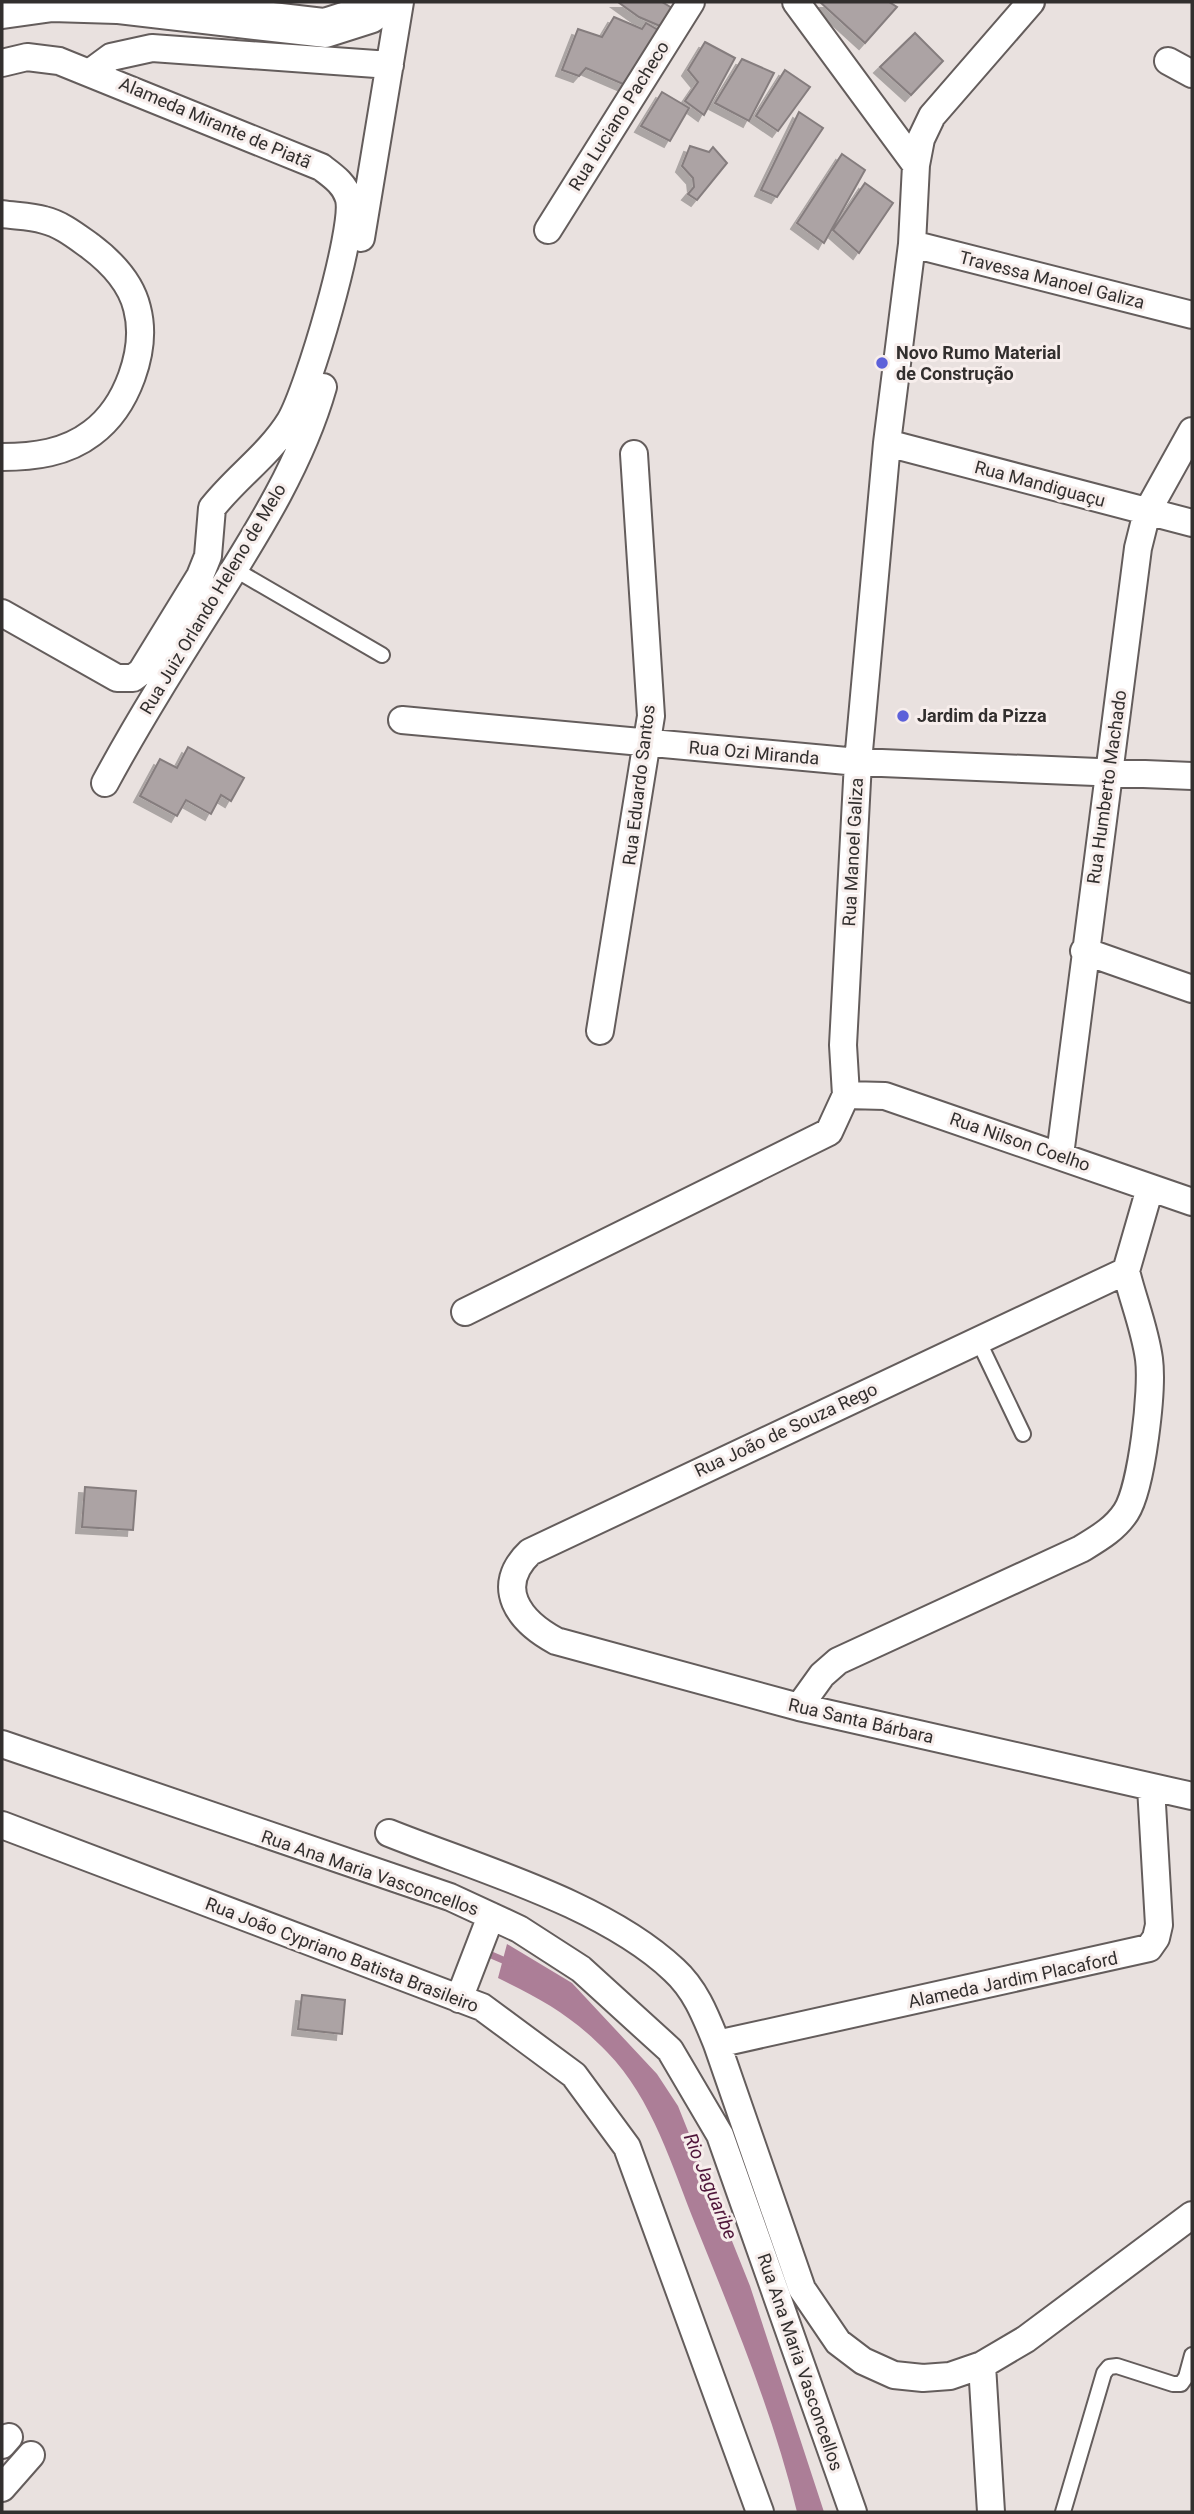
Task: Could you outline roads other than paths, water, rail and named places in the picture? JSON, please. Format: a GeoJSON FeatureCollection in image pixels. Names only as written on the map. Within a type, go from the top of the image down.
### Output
{"type":"FeatureCollection","features":[{"type":"Feature","properties":{"kind":"main road"},"geometry":{"type":"LineString","coordinates":[[2,9],[52,2],[117,4],[325,28],[369,14],[386,2]]}},
{"type":"Feature","properties":{"kind":"street","name":"Rua Juiz Orlando Heleno de Melo"},"geometry":{"type":"LineString","coordinates":[[105,782],[144,712],[234,569],[284,483],[319,403],[353,284],[400,2]]}},
{"type":"Feature","properties":{"kind":"street","name":"Rua Luciano Pacheco"},"geometry":{"type":"LineString","coordinates":[[548,230],[691,2]]}},
{"type":"Feature","properties":{"kind":"street"},"geometry":{"type":"LineString","coordinates":[[796,2],[916,165]]}},
{"type":"Feature","properties":{"kind":"street","name":"Rua Manoel Galiza"},"geometry":{"type":"LineString","coordinates":[[465,1312],[829,1132],[846,1095],[843,1045],[858,762],[887,443],[912,244],[916,165],[921,139],[932,116],[1031,2]]}},
{"type":"Feature","properties":{"kind":"street","name":"Alameda Mirante de Piatã"},"geometry":{"type":"LineString","coordinates":[[92,71],[111,57],[152,48],[390,65]]}},
{"type":"Feature","properties":{"kind":"street","name":"Alameda Mirante de Piatã"},"geometry":{"type":"LineString","coordinates":[[2,63],[27,57],[59,61],[92,71],[321,167],[344,187],[349,200],[350,216],[301,401],[274,444],[212,508],[208,556],[200,576],[141,672],[134,678],[117,678],[2,613]]}},
{"type":"Feature","properties":{"kind":"street"},"geometry":{"type":"LineString","coordinates":[[1168,61],[1192,74]]}},
{"type":"Feature","properties":{"kind":"street"},"geometry":{"type":"LineString","coordinates":[[2,214],[45,220],[72,233],[99,252],[123,278],[137,308],[140,340],[133,374],[116,406],[94,432],[65,448],[35,456],[2,457]]}},
{"type":"Feature","properties":{"kind":"street","name":"Travessa Manoel Galiza"},"geometry":{"type":"LineString","coordinates":[[912,244],[1192,316]]}},
{"type":"Feature","properties":{"kind":"street","name":"Rua Humberto Machado"},"geometry":{"type":"LineString","coordinates":[[1060,1155],[1084,951],[1111,774],[1138,548],[1147,512],[1192,431]]}},
{"type":"Feature","properties":{"kind":"street","name":"Rua Mandiguaçu"},"geometry":{"type":"LineString","coordinates":[[887,443],[1192,523]]}},
{"type":"Feature","properties":{"kind":"street","name":"Rua Eduardo Santos"},"geometry":{"type":"LineString","coordinates":[[600,1031],[648,744],[651,690],[635,454]]}},
{"type":"Feature","properties":{"kind":"street","name":"Rua Ozi Miranda"},"geometry":{"type":"LineString","coordinates":[[402,720],[858,762],[1192,776]]}},
{"type":"Feature","properties":{"kind":"street"},"geometry":{"type":"LineString","coordinates":[[1084,951],[1192,989]]}},
{"type":"Feature","properties":{"kind":"street","name":"Rua Nilson Coelho"},"geometry":{"type":"LineString","coordinates":[[846,1095],[884,1096],[1192,1202]]}},
{"type":"Feature","properties":{"kind":"street"},"geometry":{"type":"LineString","coordinates":[[799,1707],[822,1675],[838,1661],[1081,1549],[1112,1529],[1128,1510],[1137,1482],[1150,1381],[1149,1357],[1126,1271],[1150,1188]]}},
{"type":"Feature","properties":{"kind":"street","name":"Rua João de Souza Rego"},"geometry":{"type":"LineString","coordinates":[[536,1630],[521,1614],[513,1595],[511,1580],[518,1564],[530,1552],[1126,1271]]}},
{"type":"Feature","properties":{"kind":"street","name":"Rua Santa Bárbara"},"geometry":{"type":"LineString","coordinates":[[536,1630],[556,1641],[799,1707],[1192,1796]]}},
{"type":"Feature","properties":{"kind":"street","name":"Rua Ana Maria Vasconcellos"},"geometry":{"type":"LineString","coordinates":[[2,1744],[450,1897],[490,1918],[519,1929],[580,1969],[670,2050],[720,2136],[790,2294],[853,2512]]}},
{"type":"Feature","properties":{"kind":"street","name":"Alameda Jardim Placaford"},"geometry":{"type":"LineString","coordinates":[[717,2044],[1149,1948],[1156,1938],[1158,1925],[1151,1787]]}},
{"type":"Feature","properties":{"kind":"street","name":"Rua João Cypriano Batista Brasileiro"},"geometry":{"type":"LineString","coordinates":[[2,1825],[461,1996],[482,2007],[574,2075],[627,2147],[760,2512]]}},
{"type":"Feature","properties":{"kind":"street"},"geometry":{"type":"LineString","coordinates":[[389,1833],[608,1922],[676,1971],[701,2004],[747,2125],[790,2294],[838,2342],[863,2361],[894,2375],[923,2378],[950,2376],[982,2365],[1026,2339],[1192,2215]]}},
{"type":"Feature","properties":{"kind":"street"},"geometry":{"type":"LineString","coordinates":[[461,1996],[490,1918]]}},
{"type":"Feature","properties":{"kind":"street"},"geometry":{"type":"LineString","coordinates":[[720,2136],[747,2125]]}},
{"type":"Feature","properties":{"kind":"street"},"geometry":{"type":"LineString","coordinates":[[982,2365],[992,2512]]}},
{"type":"Feature","properties":{"kind":"street"},"geometry":{"type":"LineString","coordinates":[[2,2488],[31,2455]]}},
{"type":"Feature","properties":{"kind":"lane"},"geometry":{"type":"LineString","coordinates":[[234,569],[382,655]]}},
{"type":"Feature","properties":{"kind":"lane"},"geometry":{"type":"LineString","coordinates":[[978,1340],[1023,1434]]}},
{"type":"Feature","properties":{"kind":"lane"},"geometry":{"type":"LineString","coordinates":[[1063,2512],[1104,2373],[1109,2367],[1117,2366],[1173,2384],[1181,2384],[1186,2377],[1192,2355]]}},
{"type":"Feature","properties":{"kind":"waterway","name":"Rio Jaguaribe"},"geometry":{"type":"LineString","coordinates":[[482,1951],[510,1963]]}},
{"type":"Feature","properties":{"kind":"place","name":"Novo Rumo Material de Construção"},"geometry":{"type":"Point","coordinates":[882,363]}},
{"type":"Feature","properties":{"kind":"place","name":"Jardim da Pizza"},"geometry":{"type":"Point","coordinates":[903,716]}}]}
